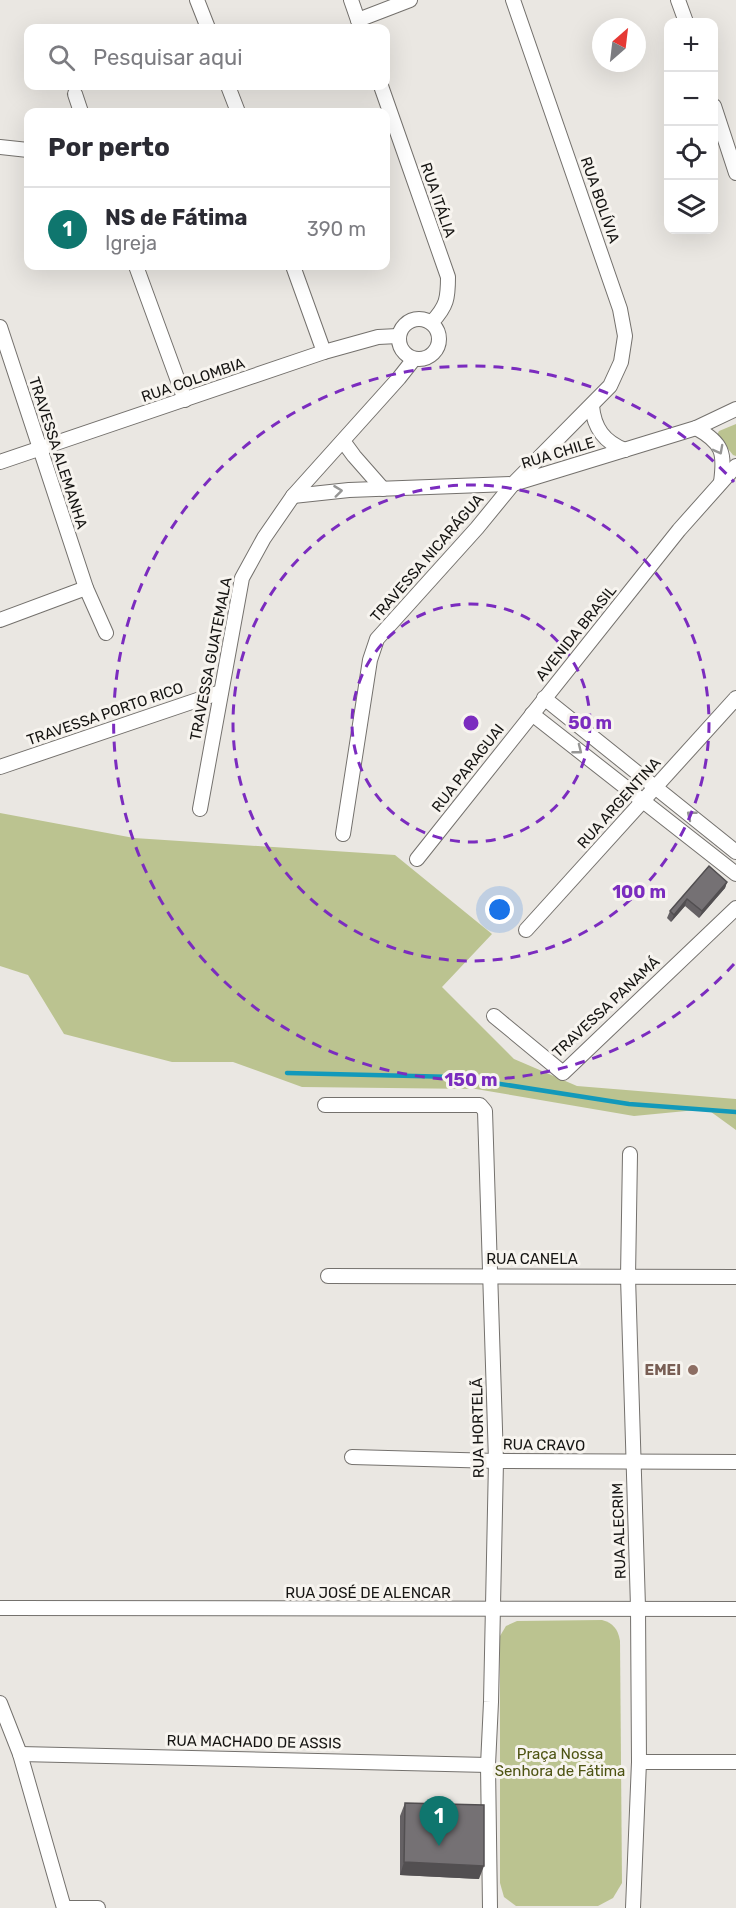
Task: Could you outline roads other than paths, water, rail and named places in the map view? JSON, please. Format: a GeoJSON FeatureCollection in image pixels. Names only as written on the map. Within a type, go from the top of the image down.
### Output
{"type":"FeatureCollection","features":[{"type":"Feature","properties":{"kind":"street"},"geometry":{"type":"LineString","coordinates":[[197,0],[206,24]]}},
{"type":"Feature","properties":{"kind":"street"},"geometry":{"type":"LineString","coordinates":[[351,0],[359,24],[410,0]]}},
{"type":"Feature","properties":{"kind":"street","name":"RUA BOLÍVIA"},"geometry":{"type":"LineString","coordinates":[[513,0],[620,309],[625,336],[621,362],[610,386],[513,484]]}},
{"type":"Feature","properties":{"kind":"street"},"geometry":{"type":"LineString","coordinates":[[678,0],[685,18]]}},
{"type":"Feature","properties":{"kind":"street"},"geometry":{"type":"LineString","coordinates":[[230,90],[236,108]]}},
{"type":"Feature","properties":{"kind":"street","name":"RUA ITÁLIA"},"geometry":{"type":"LineString","coordinates":[[382,90],[389,108]]}},
{"type":"Feature","properties":{"kind":"street"},"geometry":{"type":"LineString","coordinates":[[75,94],[80,108]]}},
{"type":"Feature","properties":{"kind":"street","name":"RUA ITÁLIA"},"geometry":{"type":"LineString","coordinates":[[390,112],[448,277],[448,297],[442,311],[432,322]]}},
{"type":"Feature","properties":{"kind":"street"},"geometry":{"type":"LineString","coordinates":[[718,118],[736,173]]}},
{"type":"Feature","properties":{"kind":"street"},"geometry":{"type":"LineString","coordinates":[[0,147],[24,150]]}},
{"type":"Feature","properties":{"kind":"street"},"geometry":{"type":"LineString","coordinates":[[137,270],[185,400]]}},
{"type":"Feature","properties":{"kind":"street"},"geometry":{"type":"LineString","coordinates":[[294,270],[324,352]]}},
{"type":"Feature","properties":{"kind":"street"},"geometry":{"type":"LineString","coordinates":[[425,319],[432,322],[439,335],[439,342],[427,358],[414,358],[402,350],[398,336],[400,329],[411,320],[425,319]]}},
{"type":"Feature","properties":{"kind":"street","name":"TRAVESSA ALEMANHA"},"geometry":{"type":"LineString","coordinates":[[0,327],[86,588],[106,633]]}},
{"type":"Feature","properties":{"kind":"street","name":"RUA COLOMBIA"},"geometry":{"type":"LineString","coordinates":[[0,462],[324,352],[378,337],[398,336]]}},
{"type":"Feature","properties":{"kind":"street","name":"TRAVESSA GUATEMALA"},"geometry":{"type":"LineString","coordinates":[[200,809],[242,578],[264,538],[293,496],[414,358]]}},
{"type":"Feature","properties":{"kind":"street"},"geometry":{"type":"LineString","coordinates":[[592,406],[597,429],[614,446],[625,450]]}},
{"type":"Feature","properties":{"kind":"street","name":"RUA CHILE"},"geometry":{"type":"LineString","coordinates":[[293,496],[349,490],[513,484],[696,428],[736,409]]}},
{"type":"Feature","properties":{"kind":"street"},"geometry":{"type":"LineString","coordinates":[[696,428],[708,435],[718,446],[724,459],[721,482]]}},
{"type":"Feature","properties":{"kind":"street"},"geometry":{"type":"LineString","coordinates":[[343,441],[382,489]]}},
{"type":"Feature","properties":{"kind":"street","name":"AVENIDA BRASIL"},"geometry":{"type":"LineString","coordinates":[[736,466],[678,530],[544,698],[736,852]]}},
{"type":"Feature","properties":{"kind":"street","name":"TRAVESSA NICARÁGUA"},"geometry":{"type":"LineString","coordinates":[[343,834],[370,660],[377,639],[477,528],[513,484]]}},
{"type":"Feature","properties":{"kind":"street"},"geometry":{"type":"LineString","coordinates":[[0,620],[86,588]]}},
{"type":"Feature","properties":{"kind":"street","name":"TRAVESSA PORTO RICO"},"geometry":{"type":"LineString","coordinates":[[0,767],[221,692]]}},
{"type":"Feature","properties":{"kind":"street","name":"RUA PARAGUAI"},"geometry":{"type":"LineString","coordinates":[[417,859],[544,698]]}},
{"type":"Feature","properties":{"kind":"street","name":"RUA ARGENTINA"},"geometry":{"type":"LineString","coordinates":[[526,930],[736,698]]}},
{"type":"Feature","properties":{"kind":"street"},"geometry":{"type":"LineString","coordinates":[[532,714],[736,874]]}},
{"type":"Feature","properties":{"kind":"street","name":"TRAVESSA PANAMÁ"},"geometry":{"type":"LineString","coordinates":[[494,1016],[563,1073],[736,908]]}},
{"type":"Feature","properties":{"kind":"street","name":"RUA HORTELÃ"},"geometry":{"type":"LineString","coordinates":[[325,1105],[480,1105],[485,1112],[496,1461],[488,1765],[490,1908]]}},
{"type":"Feature","properties":{"kind":"street","name":"RUA ALECRIM"},"geometry":{"type":"LineString","coordinates":[[630,1154],[628,1277],[638,1607],[639,1762],[633,1908]]}},
{"type":"Feature","properties":{"kind":"street","name":"RUA CANELA"},"geometry":{"type":"LineString","coordinates":[[328,1276],[736,1277]]}},
{"type":"Feature","properties":{"kind":"street","name":"RUA CRAVO"},"geometry":{"type":"LineString","coordinates":[[352,1457],[496,1461],[736,1462]]}},
{"type":"Feature","properties":{"kind":"street","name":"RUA JOSÉ DE ALENCAR"},"geometry":{"type":"LineString","coordinates":[[0,1608],[492,1610],[638,1607],[736,1609]]}},
{"type":"Feature","properties":{"kind":"street"},"geometry":{"type":"LineString","coordinates":[[0,1703],[20,1754],[64,1908],[98,1908]]}},
{"type":"Feature","properties":{"kind":"street","name":"RUA MACHADO DE ASSIS"},"geometry":{"type":"LineString","coordinates":[[20,1754],[488,1765]]}},
{"type":"Feature","properties":{"kind":"street"},"geometry":{"type":"LineString","coordinates":[[639,1762],[736,1762]]}},
{"type":"Feature","properties":{"kind":"waterway"},"geometry":{"type":"LineString","coordinates":[[287,1073],[456,1077],[629,1104],[736,1112]]}},
{"type":"Feature","properties":{"kind":"place","name":"EMEI"},"geometry":{"type":"Point","coordinates":[693,1370]}},
{"type":"Feature","properties":{"kind":"place","name":"NS de Fátima"},"geometry":{"type":"Point","coordinates":[439,1846]}},
{"type":"Feature","properties":{"kind":"park label","name":"Praça Nossa Senhora de Fátima"},"geometry":{"type":"Point","coordinates":[560,1762]}}]}
